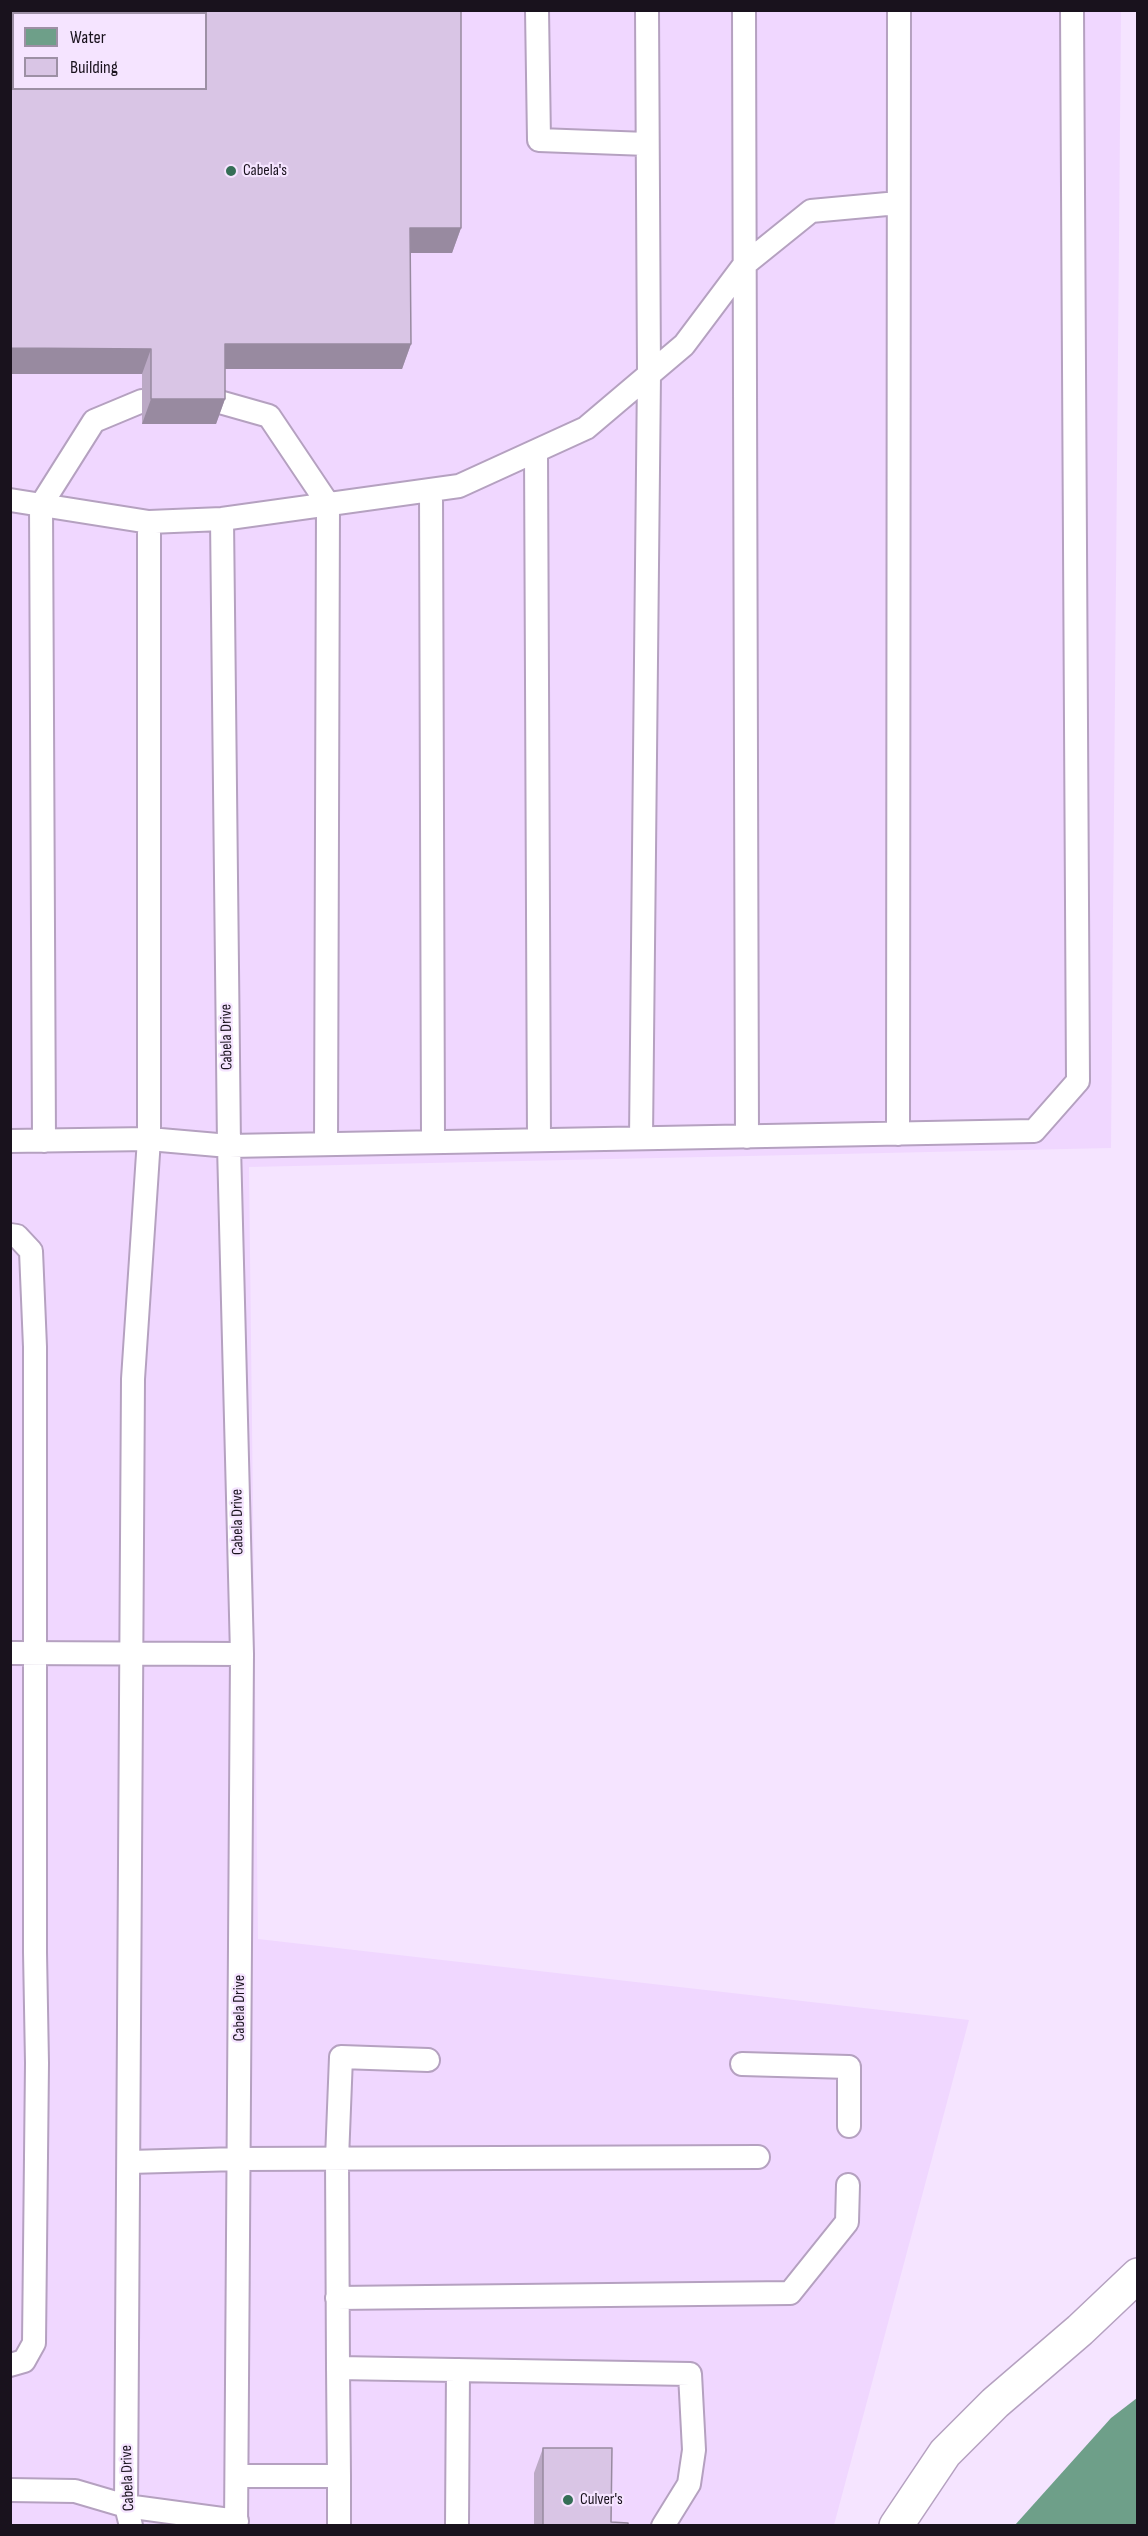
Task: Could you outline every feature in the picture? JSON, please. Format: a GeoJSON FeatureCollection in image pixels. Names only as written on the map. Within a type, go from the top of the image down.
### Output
{"type":"FeatureCollection","features":[{"type":"Feature","properties":{"kind":"highway"},"geometry":{"type":"LineString","coordinates":[[896,2526],[945,2453],[995,2403],[1080,2330],[1137,2274]]}},
{"type":"Feature","properties":{"kind":"lane"},"geometry":{"type":"LineString","coordinates":[[537,10],[539,140],[647,144]]}},
{"type":"Feature","properties":{"kind":"lane"},"geometry":{"type":"LineString","coordinates":[[642,1138],[649,374],[646,10]]}},
{"type":"Feature","properties":{"kind":"lane"},"geometry":{"type":"LineString","coordinates":[[744,10],[747,1137]]}},
{"type":"Feature","properties":{"kind":"lane"},"geometry":{"type":"LineString","coordinates":[[898,10],[898,1134]]}},
{"type":"Feature","properties":{"kind":"lane"},"geometry":{"type":"LineString","coordinates":[[10,1141],[149,1139],[229,1146],[1034,1131],[1078,1081],[1072,10]]}},
{"type":"Feature","properties":{"kind":"lane"},"geometry":{"type":"LineString","coordinates":[[10,500],[149,522],[222,519],[459,486],[586,428],[684,345],[744,265],[811,211],[898,203]]}},
{"type":"Feature","properties":{"kind":"lane"},"geometry":{"type":"LineString","coordinates":[[44,1141],[41,505],[94,421],[142,401]]}},
{"type":"Feature","properties":{"kind":"lane"},"geometry":{"type":"LineString","coordinates":[[216,401],[269,416],[328,504],[326,1144]]}},
{"type":"Feature","properties":{"kind":"lane"},"geometry":{"type":"LineString","coordinates":[[536,452],[539,1140]]}},
{"type":"Feature","properties":{"kind":"lane"},"geometry":{"type":"LineString","coordinates":[[431,490],[433,1142]]}},
{"type":"Feature","properties":{"kind":"lane","name":"Cabela Drive"},"geometry":{"type":"LineString","coordinates":[[222,519],[229,1146],[242,1654],[236,2523]]}},
{"type":"Feature","properties":{"kind":"lane","name":"Cabela Drive"},"geometry":{"type":"LineString","coordinates":[[129,2516],[133,1379],[149,1139],[149,522]]}},
{"type":"Feature","properties":{"kind":"lane"},"geometry":{"type":"LineString","coordinates":[[10,1235],[17,1236],[30,1251],[35,1347],[37,2063],[34,2343],[24,2361],[10,2365]]}},
{"type":"Feature","properties":{"kind":"lane"},"geometry":{"type":"LineString","coordinates":[[10,1653],[242,1654]]}},
{"type":"Feature","properties":{"kind":"lane"},"geometry":{"type":"LineString","coordinates":[[339,2526],[336,2159],[341,2057],[428,2060]]}},
{"type":"Feature","properties":{"kind":"lane"},"geometry":{"type":"LineString","coordinates":[[742,2064],[849,2067],[849,2126]]}},
{"type":"Feature","properties":{"kind":"lane"},"geometry":{"type":"LineString","coordinates":[[129,2162],[239,2159],[758,2157]]}},
{"type":"Feature","properties":{"kind":"lane"},"geometry":{"type":"LineString","coordinates":[[337,2298],[790,2293],[847,2222],[848,2185]]}},
{"type":"Feature","properties":{"kind":"lane"},"geometry":{"type":"LineString","coordinates":[[338,2368],[690,2374],[694,2450],[689,2484],[663,2526]]}},
{"type":"Feature","properties":{"kind":"lane"},"geometry":{"type":"LineString","coordinates":[[457,2526],[458,2370]]}},
{"type":"Feature","properties":{"kind":"lane"},"geometry":{"type":"LineString","coordinates":[[237,2476],[339,2476]]}},
{"type":"Feature","properties":{"kind":"lane"},"geometry":{"type":"LineString","coordinates":[[10,2490],[75,2491],[129,2516],[236,2523]]}},
{"type":"Feature","properties":{"kind":"shaded area"},"geometry":{"type":"Polygon","coordinates":[[[11,11],[1121,11],[1111,1148],[249,1167],[258,1939],[969,2020],[834,2525],[11,2526],[11,11]]]}},
{"type":"Feature","properties":{"kind":"water"},"geometry":{"type":"Polygon","coordinates":[[[1137,2398],[1137,2525],[1015,2525],[1111,2418],[1137,2398]]]}},
{"type":"Feature","properties":{"kind":"building","name":"Cabela's"},"geometry":{"type":"Polygon","coordinates":[[[10,10],[461,10],[461,228],[410,228],[411,344],[225,344],[225,399],[151,399],[151,349],[10,348],[10,10]]]}},
{"type":"Feature","properties":{"kind":"building"},"geometry":{"type":"Polygon","coordinates":[[[543,2448],[612,2448],[611,2522],[628,2523],[628,2526],[543,2526],[543,2448]]]}},
{"type":"Feature","properties":{"kind":"place","name":"Cabela's"},"geometry":{"type":"Point","coordinates":[231,171]}},
{"type":"Feature","properties":{"kind":"place","name":"Culver's"},"geometry":{"type":"Point","coordinates":[568,2500]}}]}
